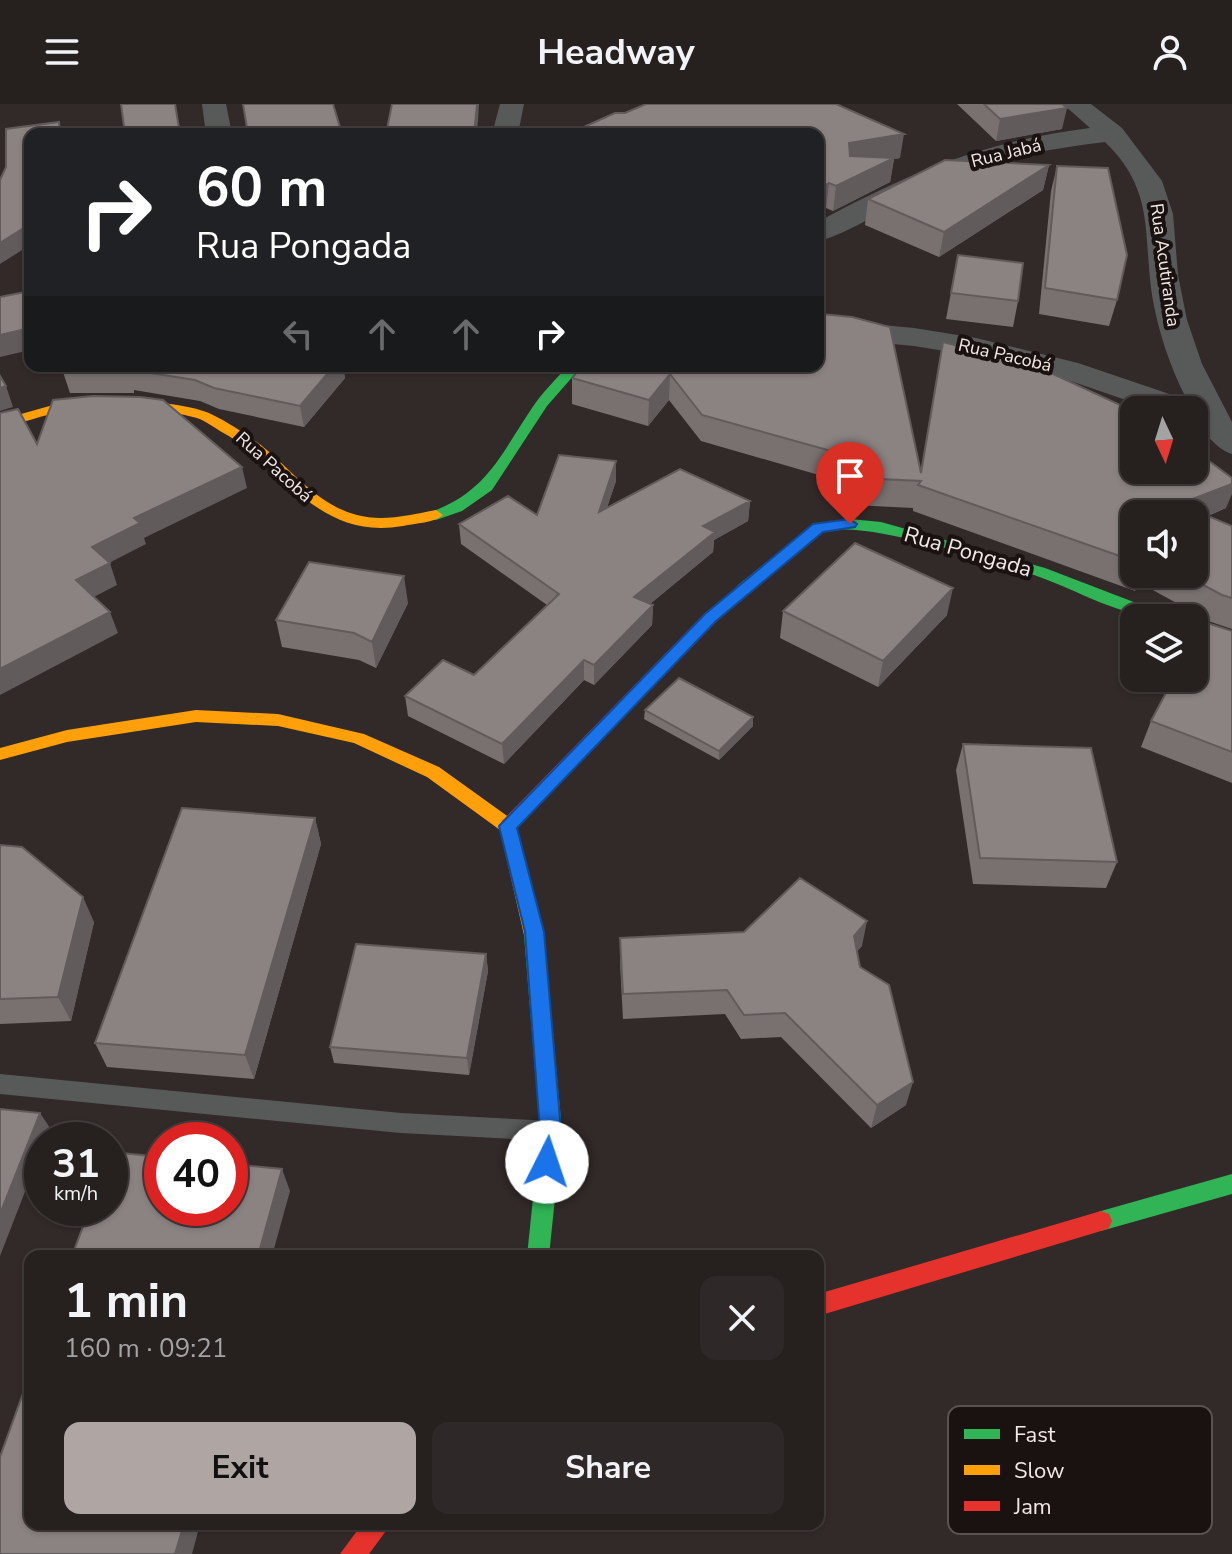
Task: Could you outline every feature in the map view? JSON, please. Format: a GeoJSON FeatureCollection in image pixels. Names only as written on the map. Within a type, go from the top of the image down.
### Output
{"type":"FeatureCollection","features":[{"type":"Feature","properties":{"kind":"street"},"geometry":{"type":"LineString","coordinates":[[214,104],[218,128]]}},
{"type":"Feature","properties":{"kind":"street"},"geometry":{"type":"LineString","coordinates":[[506,128],[512,104]]}},
{"type":"Feature","properties":{"kind":"street","name":"Rua Acutiranda"},"geometry":{"type":"LineString","coordinates":[[1075,104],[1113,133],[1155,194],[1173,328],[1198,396]]}},
{"type":"Feature","properties":{"kind":"street","name":"Rua Jabá"},"geometry":{"type":"LineString","coordinates":[[824,230],[893,192],[981,157],[1043,143],[1113,133]]}},
{"type":"Feature","properties":{"kind":"street","name":"Rua Pacobá"},"geometry":{"type":"LineString","coordinates":[[824,329],[944,341],[1106,381],[1147,396]]}},
{"type":"Feature","properties":{"kind":"street","name":"Rua Pacobá"},"geometry":{"type":"LineString","coordinates":[[0,424],[69,406],[120,404],[200,414],[240,433],[309,499],[336,516],[377,523],[413,521],[461,508],[489,487],[539,407],[570,372]]}},
{"type":"Feature","properties":{"kind":"street","name":"Rua Acutiranda"},"geometry":{"type":"LineString","coordinates":[[1208,420],[1232,444]]}},
{"type":"Feature","properties":{"kind":"street","name":"Rua Pongada"},"geometry":{"type":"LineString","coordinates":[[508,826],[711,617],[818,528],[850,524],[881,527],[1040,572],[1123,604]]}},
{"type":"Feature","properties":{"kind":"street"},"geometry":{"type":"LineString","coordinates":[[1208,637],[1232,646]]}},
{"type":"Feature","properties":{"kind":"street"},"geometry":{"type":"LineString","coordinates":[[0,754],[67,736],[196,716],[278,720],[358,738],[433,772],[508,826],[534,932],[551,1131],[539,1250]]}},
{"type":"Feature","properties":{"kind":"street"},"geometry":{"type":"LineString","coordinates":[[824,1303],[894,1280],[1232,1184]]}},
{"type":"Feature","properties":{"kind":"street"},"geometry":{"type":"LineString","coordinates":[[353,1554],[373,1530]]}},
{"type":"Feature","properties":{"kind":"lane"},"geometry":{"type":"LineString","coordinates":[[0,1084],[401,1123],[551,1131]]}},
{"type":"Feature","properties":{"kind":"building"},"geometry":{"type":"Polygon","coordinates":[[[121,104],[175,104],[179,128],[124,128],[121,104]]]}},
{"type":"Feature","properties":{"kind":"building"},"geometry":{"type":"Polygon","coordinates":[[[243,104],[333,104],[340,128],[247,128],[243,104]]]}},
{"type":"Feature","properties":{"kind":"building"},"geometry":{"type":"Polygon","coordinates":[[[392,104],[477,104],[475,128],[387,128],[392,104]]]}},
{"type":"Feature","properties":{"kind":"building"},"geometry":{"type":"Polygon","coordinates":[[[646,104],[836,104],[904,134],[849,143],[850,156],[894,158],[836,186],[829,183],[824,186],[824,128],[581,128],[615,113],[625,113],[646,104]]]}},
{"type":"Feature","properties":{"kind":"building"},"geometry":{"type":"Polygon","coordinates":[[[984,104],[1062,104],[1067,108],[1000,119],[984,104]]]}},
{"type":"Feature","properties":{"kind":"building"},"geometry":{"type":"Polygon","coordinates":[[[59,122],[60,128],[24,128],[24,228],[0,243],[0,180],[6,167],[6,129],[59,122]]]}},
{"type":"Feature","properties":{"kind":"building"},"geometry":{"type":"Polygon","coordinates":[[[945,160],[1049,165],[944,232],[868,199],[945,160]]]}},
{"type":"Feature","properties":{"kind":"building"},"geometry":{"type":"Polygon","coordinates":[[[1057,166],[1108,168],[1127,255],[1117,300],[1045,288],[1057,166]]]}},
{"type":"Feature","properties":{"kind":"building"},"geometry":{"type":"Polygon","coordinates":[[[958,255],[1023,263],[1018,301],[951,293],[958,255]]]}},
{"type":"Feature","properties":{"kind":"building"},"geometry":{"type":"Polygon","coordinates":[[[24,292],[24,329],[0,335],[0,297],[24,292]]]}},
{"type":"Feature","properties":{"kind":"building"},"geometry":{"type":"Polygon","coordinates":[[[824,314],[852,317],[890,327],[921,473],[943,342],[1038,367],[1120,405],[1120,484],[1208,484],[1208,460],[1232,478],[1232,484],[1190,500],[1120,500],[1120,556],[918,485],[921,481],[837,477],[842,454],[702,415],[670,374],[649,400],[572,378],[577,372],[824,372],[824,314]]]}},
{"type":"Feature","properties":{"kind":"building"},"geometry":{"type":"Polygon","coordinates":[[[144,372],[329,372],[300,406],[214,388],[195,380],[144,372]]]}},
{"type":"Feature","properties":{"kind":"building"},"geometry":{"type":"Polygon","coordinates":[[[93,396],[163,400],[242,467],[134,518],[140,523],[92,547],[110,563],[76,580],[110,612],[0,669],[0,413],[18,409],[37,444],[53,400],[93,396]]]}},
{"type":"Feature","properties":{"kind":"building"},"geometry":{"type":"Polygon","coordinates":[[[559,455],[616,461],[599,512],[680,469],[750,501],[703,526],[715,532],[634,597],[653,605],[594,665],[584,660],[502,744],[405,696],[443,660],[474,675],[559,594],[459,524],[508,496],[537,515],[559,455]]]}},
{"type":"Feature","properties":{"kind":"building"},"geometry":{"type":"Polygon","coordinates":[[[1208,516],[1232,526],[1232,598],[1208,587],[1208,516]]]}},
{"type":"Feature","properties":{"kind":"building"},"geometry":{"type":"Polygon","coordinates":[[[855,543],[953,588],[883,661],[783,611],[855,543]]]}},
{"type":"Feature","properties":{"kind":"building"},"geometry":{"type":"Polygon","coordinates":[[[309,562],[404,576],[372,642],[354,633],[276,620],[309,562]]]}},
{"type":"Feature","properties":{"kind":"building"},"geometry":{"type":"Polygon","coordinates":[[[1208,623],[1232,631],[1232,752],[1151,721],[1167,692],[1208,692],[1208,623]]]}},
{"type":"Feature","properties":{"kind":"building"},"geometry":{"type":"Polygon","coordinates":[[[679,678],[753,717],[719,751],[645,710],[679,678]]]}},
{"type":"Feature","properties":{"kind":"building"},"geometry":{"type":"Polygon","coordinates":[[[963,744],[1091,748],[1117,862],[980,858],[963,744]]]}},
{"type":"Feature","properties":{"kind":"building"},"geometry":{"type":"Polygon","coordinates":[[[182,808],[315,818],[245,1055],[95,1043],[182,808]]]}},
{"type":"Feature","properties":{"kind":"building"},"geometry":{"type":"Polygon","coordinates":[[[0,845],[22,847],[83,897],[58,997],[0,999],[0,845]]]}},
{"type":"Feature","properties":{"kind":"building"},"geometry":{"type":"Polygon","coordinates":[[[800,878],[867,921],[854,936],[860,967],[889,985],[913,1082],[877,1105],[785,1013],[744,1015],[727,990],[623,994],[620,938],[744,932],[800,878]]]}},
{"type":"Feature","properties":{"kind":"building"},"geometry":{"type":"Polygon","coordinates":[[[356,944],[486,954],[467,1058],[330,1047],[356,944]]]}},
{"type":"Feature","properties":{"kind":"building"},"geometry":{"type":"Polygon","coordinates":[[[0,1109],[40,1113],[36,1122],[24,1122],[24,1153],[0,1214],[0,1109]]]}},
{"type":"Feature","properties":{"kind":"building"},"geometry":{"type":"Polygon","coordinates":[[[128,1154],[144,1155],[144,1226],[248,1226],[248,1166],[282,1169],[260,1250],[74,1250],[83,1226],[128,1226],[128,1154]]]}},
{"type":"Feature","properties":{"kind":"building"},"geometry":{"type":"Polygon","coordinates":[[[24,1391],[24,1530],[182,1530],[175,1554],[0,1554],[0,1457],[24,1391]]]}},
{"type":"Feature","properties":{"kind":"traffic: fast"},"geometry":{"type":"LineString","coordinates":[[436,515],[457,508],[486,487],[498,474],[542,403],[570,372]]}},
{"type":"Feature","properties":{"kind":"traffic: fast"},"geometry":{"type":"LineString","coordinates":[[744,589],[818,528],[850,524],[881,527],[1040,572],[1123,604]]}},
{"type":"Feature","properties":{"kind":"traffic: fast"},"geometry":{"type":"LineString","coordinates":[[534,935],[551,1131],[539,1250]]}},
{"type":"Feature","properties":{"kind":"traffic: fast"},"geometry":{"type":"LineString","coordinates":[[1101,1221],[1232,1184]]}},
{"type":"Feature","properties":{"kind":"traffic: slow"},"geometry":{"type":"LineString","coordinates":[[0,424],[53,409],[83,405],[128,405],[194,413],[237,434],[306,495],[330,511],[357,521],[392,523],[436,515]]}},
{"type":"Feature","properties":{"kind":"traffic: slow"},"geometry":{"type":"LineString","coordinates":[[0,754],[67,736],[196,716],[278,720],[358,738],[433,772],[508,826],[534,935]]}},
{"type":"Feature","properties":{"kind":"traffic: jam"},"geometry":{"type":"LineString","coordinates":[[508,826],[711,617],[744,589]]}},
{"type":"Feature","properties":{"kind":"traffic: jam"},"geometry":{"type":"LineString","coordinates":[[824,1303],[1101,1221]]}},
{"type":"Feature","properties":{"kind":"traffic: jam"},"geometry":{"type":"LineString","coordinates":[[353,1554],[373,1530]]}},
{"type":"Feature","properties":{"kind":"route"},"geometry":{"type":"LineString","coordinates":[[547,1162],[551,1131],[534,932],[508,826],[711,617],[795,544],[818,528],[850,524]]}}]}
